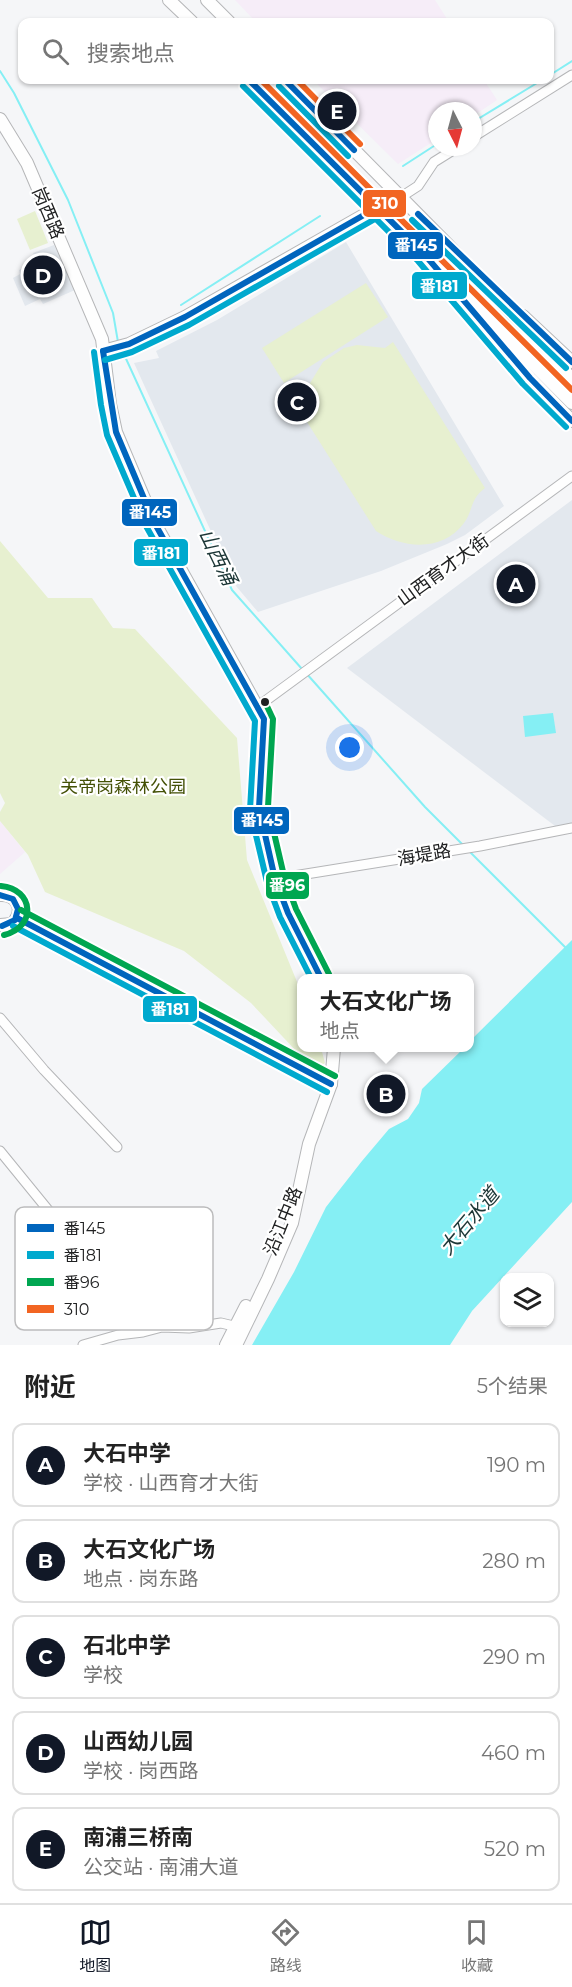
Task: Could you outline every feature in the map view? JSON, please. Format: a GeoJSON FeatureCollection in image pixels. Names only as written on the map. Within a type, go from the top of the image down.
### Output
{"type":"FeatureCollection","features":[{"type":"Feature","properties":{"kind":"street"},"geometry":{"type":"LineString","coordinates":[[169,0],[188,18]]}},
{"type":"Feature","properties":{"kind":"street"},"geometry":{"type":"LineString","coordinates":[[208,2],[225,18]]}},
{"type":"Feature","properties":{"kind":"street"},"geometry":{"type":"LineString","coordinates":[[482,131],[572,75]]}},
{"type":"Feature","properties":{"kind":"street"},"geometry":{"type":"LineString","coordinates":[[253,84],[572,403]]}},
{"type":"Feature","properties":{"kind":"street"},"geometry":{"type":"LineString","coordinates":[[289,84],[567,366],[572,379]]}},
{"type":"Feature","properties":{"kind":"street","name":"岗西路"},"geometry":{"type":"LineString","coordinates":[[0,119],[27,163],[102,339],[109,350],[110,404],[116,432],[154,522],[264,719],[259,808],[275,879],[288,913],[319,974]]}},
{"type":"Feature","properties":{"kind":"street"},"geometry":{"type":"LineString","coordinates":[[401,197],[418,186],[434,162],[444,156]]}},
{"type":"Feature","properties":{"kind":"street"},"geometry":{"type":"LineString","coordinates":[[109,350],[129,344],[185,317],[378,207]]}},
{"type":"Feature","properties":{"kind":"street"},"geometry":{"type":"LineString","coordinates":[[425,255],[530,378],[572,422]]}},
{"type":"Feature","properties":{"kind":"street","name":"山西育才大街"},"geometry":{"type":"LineString","coordinates":[[258,707],[572,476]]}},
{"type":"Feature","properties":{"kind":"street","name":"海堤路"},"geometry":{"type":"LineString","coordinates":[[275,879],[480,846],[572,828]]}},
{"type":"Feature","properties":{"kind":"street"},"geometry":{"type":"LineString","coordinates":[[0,895],[7,895],[16,901],[19,911],[12,924],[0,925]]}},
{"type":"Feature","properties":{"kind":"street"},"geometry":{"type":"LineString","coordinates":[[17,918],[331,1084],[334,1052]]}},
{"type":"Feature","properties":{"kind":"street"},"geometry":{"type":"LineString","coordinates":[[0,1018],[44,1070],[117,1147]]}},
{"type":"Feature","properties":{"kind":"street","name":"沿江中路"},"geometry":{"type":"LineString","coordinates":[[236,1345],[240,1327],[303,1169],[309,1144],[331,1084]]}},
{"type":"Feature","properties":{"kind":"street"},"geometry":{"type":"LineString","coordinates":[[0,1150],[46,1207]]}},
{"type":"Feature","properties":{"kind":"street"},"geometry":{"type":"LineString","coordinates":[[213,1324],[221,1323],[240,1327]]}},
{"type":"Feature","properties":{"kind":"street","name":"沿江中路"},"geometry":{"type":"LineString","coordinates":[[226,1345],[240,1327]]}},
{"type":"Feature","properties":{"kind":"street"},"geometry":{"type":"LineString","coordinates":[[83,1345],[118,1335],[151,1330]]}},
{"type":"Feature","properties":{"kind":"shaded area"},"geometry":{"type":"Polygon","coordinates":[[[235,0],[435,0],[446,18],[252,18],[235,0]]]}},
{"type":"Feature","properties":{"kind":"shaded area"},"geometry":{"type":"Polygon","coordinates":[[[317,84],[487,84],[497,100],[482,110],[482,102],[428,102],[428,145],[398,164],[317,84]]]}},
{"type":"Feature","properties":{"kind":"shaded area"},"geometry":{"type":"Polygon","coordinates":[[[346,242],[504,506],[465,535],[447,544],[381,571],[258,612],[236,586],[134,363],[159,358],[156,351],[217,320],[346,242]]]}},
{"type":"Feature","properties":{"kind":"shaded area"},"geometry":{"type":"Polygon","coordinates":[[[54,245],[75,290],[43,304],[40,299],[25,306],[13,278],[20,274],[19,270],[37,262],[33,253],[54,245]]]}},
{"type":"Feature","properties":{"kind":"shaded area"},"geometry":{"type":"Polygon","coordinates":[[[572,500],[572,826],[559,829],[347,668],[572,500]]]}},
{"type":"Feature","properties":{"kind":"shaded area"},"geometry":{"type":"Polygon","coordinates":[[[0,821],[25,852],[0,874],[0,821]]]}},
{"type":"Feature","properties":{"kind":"green space"},"geometry":{"type":"Polygon","coordinates":[[[35,211],[48,243],[30,250],[17,219],[35,211]]]}},
{"type":"Feature","properties":{"kind":"green space"},"geometry":{"type":"Polygon","coordinates":[[[366,283],[388,317],[284,383],[262,348],[366,283]]]}},
{"type":"Feature","properties":{"kind":"green space"},"geometry":{"type":"Polygon","coordinates":[[[393,342],[485,488],[474,501],[464,523],[445,539],[434,543],[410,544],[376,531],[307,422],[307,388],[323,362],[344,348],[357,345],[385,348],[393,342]]]}},
{"type":"Feature","properties":{"kind":"green space","name":"关帝岗森林公园"},"geometry":{"type":"Polygon","coordinates":[[[0,541],[48,598],[92,598],[113,628],[135,629],[237,738],[247,860],[297,982],[297,1052],[251,1003],[184,951],[45,892],[28,855],[0,821],[0,812],[5,803],[0,793],[0,541]]]}},
{"type":"Feature","properties":{"kind":"green space","name":"关帝岗森林公园"},"geometry":{"type":"Polygon","coordinates":[[[297,1052],[322,1052],[325,1063],[314,1070],[297,1052]]]}},
{"type":"Feature","properties":{"kind":"water"},"geometry":{"type":"Polygon","coordinates":[[[553,713],[556,733],[525,737],[523,716],[553,713]]]}},
{"type":"Feature","properties":{"kind":"water","name":"大石水道"},"geometry":{"type":"Polygon","coordinates":[[[572,940],[572,1202],[507,1273],[500,1273],[500,1280],[472,1311],[450,1345],[252,1345],[294,1272],[326,1207],[389,1129],[408,1119],[419,1103],[422,1089],[460,1052],[474,1052],[474,1037],[572,940]]]}},
{"type":"Feature","properties":{"kind":"waterway"},"geometry":{"type":"LineString","coordinates":[[554,72],[572,61]]}},
{"type":"Feature","properties":{"kind":"waterway","name":"山西涌"},"geometry":{"type":"LineString","coordinates":[[0,71],[14,93],[68,200],[113,313],[118,342]]}},
{"type":"Feature","properties":{"kind":"waterway"},"geometry":{"type":"LineString","coordinates":[[482,117],[535,84]]}},
{"type":"Feature","properties":{"kind":"waterway"},"geometry":{"type":"LineString","coordinates":[[403,166],[428,150]]}},
{"type":"Feature","properties":{"kind":"waterway"},"geometry":{"type":"LineString","coordinates":[[181,305],[320,216]]}},
{"type":"Feature","properties":{"kind":"waterway","name":"山西涌"},"geometry":{"type":"LineString","coordinates":[[122,350],[232,590],[302,669]]}},
{"type":"Feature","properties":{"kind":"waterway","name":"山西涌"},"geometry":{"type":"LineString","coordinates":[[306,673],[425,807],[464,846]]}},
{"type":"Feature","properties":{"kind":"waterway","name":"山西涌"},"geometry":{"type":"LineString","coordinates":[[470,852],[566,948]]}},
{"type":"Feature","properties":{"kind":"transit line","name":"番145"},"geometry":{"type":"LineString","coordinates":[[253,84],[425,255],[530,378],[572,421]]}},
{"type":"Feature","properties":{"kind":"transit line","name":"310"},"geometry":{"type":"LineString","coordinates":[[265,84],[572,390]]}},
{"type":"Feature","properties":{"kind":"transit line","name":"番145"},"geometry":{"type":"LineString","coordinates":[[289,84],[354,150]]}},
{"type":"Feature","properties":{"kind":"transit line","name":"310"},"geometry":{"type":"LineString","coordinates":[[301,84],[360,144]]}},
{"type":"Feature","properties":{"kind":"transit line","name":"番181"},"geometry":{"type":"LineString","coordinates":[[243,86],[418,261],[523,384],[566,427]]}},
{"type":"Feature","properties":{"kind":"transit line","name":"番181"},"geometry":{"type":"LineString","coordinates":[[279,86],[348,156]]}},
{"type":"Feature","properties":{"kind":"transit line","name":"番145"},"geometry":{"type":"LineString","coordinates":[[103,351],[129,344],[185,317],[378,207]]}},
{"type":"Feature","properties":{"kind":"transit line","name":"番145"},"geometry":{"type":"LineString","coordinates":[[418,214],[572,362]]}},
{"type":"Feature","properties":{"kind":"transit line","name":"番181"},"geometry":{"type":"LineString","coordinates":[[105,360],[132,352],[189,325],[382,215]]}},
{"type":"Feature","properties":{"kind":"transit line","name":"番181"},"geometry":{"type":"LineString","coordinates":[[412,220],[566,368]]}},
{"type":"Feature","properties":{"kind":"transit line","name":"番145"},"geometry":{"type":"LineString","coordinates":[[103,351],[116,432],[154,522],[264,719],[259,808],[275,879],[288,913],[319,974]]}},
{"type":"Feature","properties":{"kind":"transit line","name":"番181"},"geometry":{"type":"LineString","coordinates":[[94,352],[107,435],[146,526],[255,721],[250,810],[267,882],[280,917],[309,974]]}},
{"type":"Feature","properties":{"kind":"transit line","name":"番96"},"geometry":{"type":"LineString","coordinates":[[265,702],[273,719],[268,807],[284,876],[296,909],[329,974]]}},
{"type":"Feature","properties":{"kind":"transit line","name":"番96"},"geometry":{"type":"LineString","coordinates":[[1,886],[20,894],[27,909],[22,924],[15,931],[4,935]]}},
{"type":"Feature","properties":{"kind":"transit line","name":"番145"},"geometry":{"type":"LineString","coordinates":[[0,895],[13,899],[18,909],[15,920],[2,926]]}},
{"type":"Feature","properties":{"kind":"transit line","name":"番96"},"geometry":{"type":"LineString","coordinates":[[21,910],[335,1076]]}},
{"type":"Feature","properties":{"kind":"transit line","name":"番145"},"geometry":{"type":"LineString","coordinates":[[17,918],[331,1084]]}},
{"type":"Feature","properties":{"kind":"transit line","name":"番181"},"geometry":{"type":"LineString","coordinates":[[13,926],[327,1092]]}},
{"type":"Feature","properties":{"kind":"place","name":"南浦三桥南"},"geometry":{"type":"Point","coordinates":[337,111]}},
{"type":"Feature","properties":{"kind":"place","name":"山西幼儿园"},"geometry":{"type":"Point","coordinates":[43,275]}},
{"type":"Feature","properties":{"kind":"place","name":"石北中学"},"geometry":{"type":"Point","coordinates":[297,402]}},
{"type":"Feature","properties":{"kind":"place","name":"大石中学"},"geometry":{"type":"Point","coordinates":[516,584]}},
{"type":"Feature","properties":{"kind":"place","name":"大石文化广场"},"geometry":{"type":"Point","coordinates":[386,1094]}}]}
